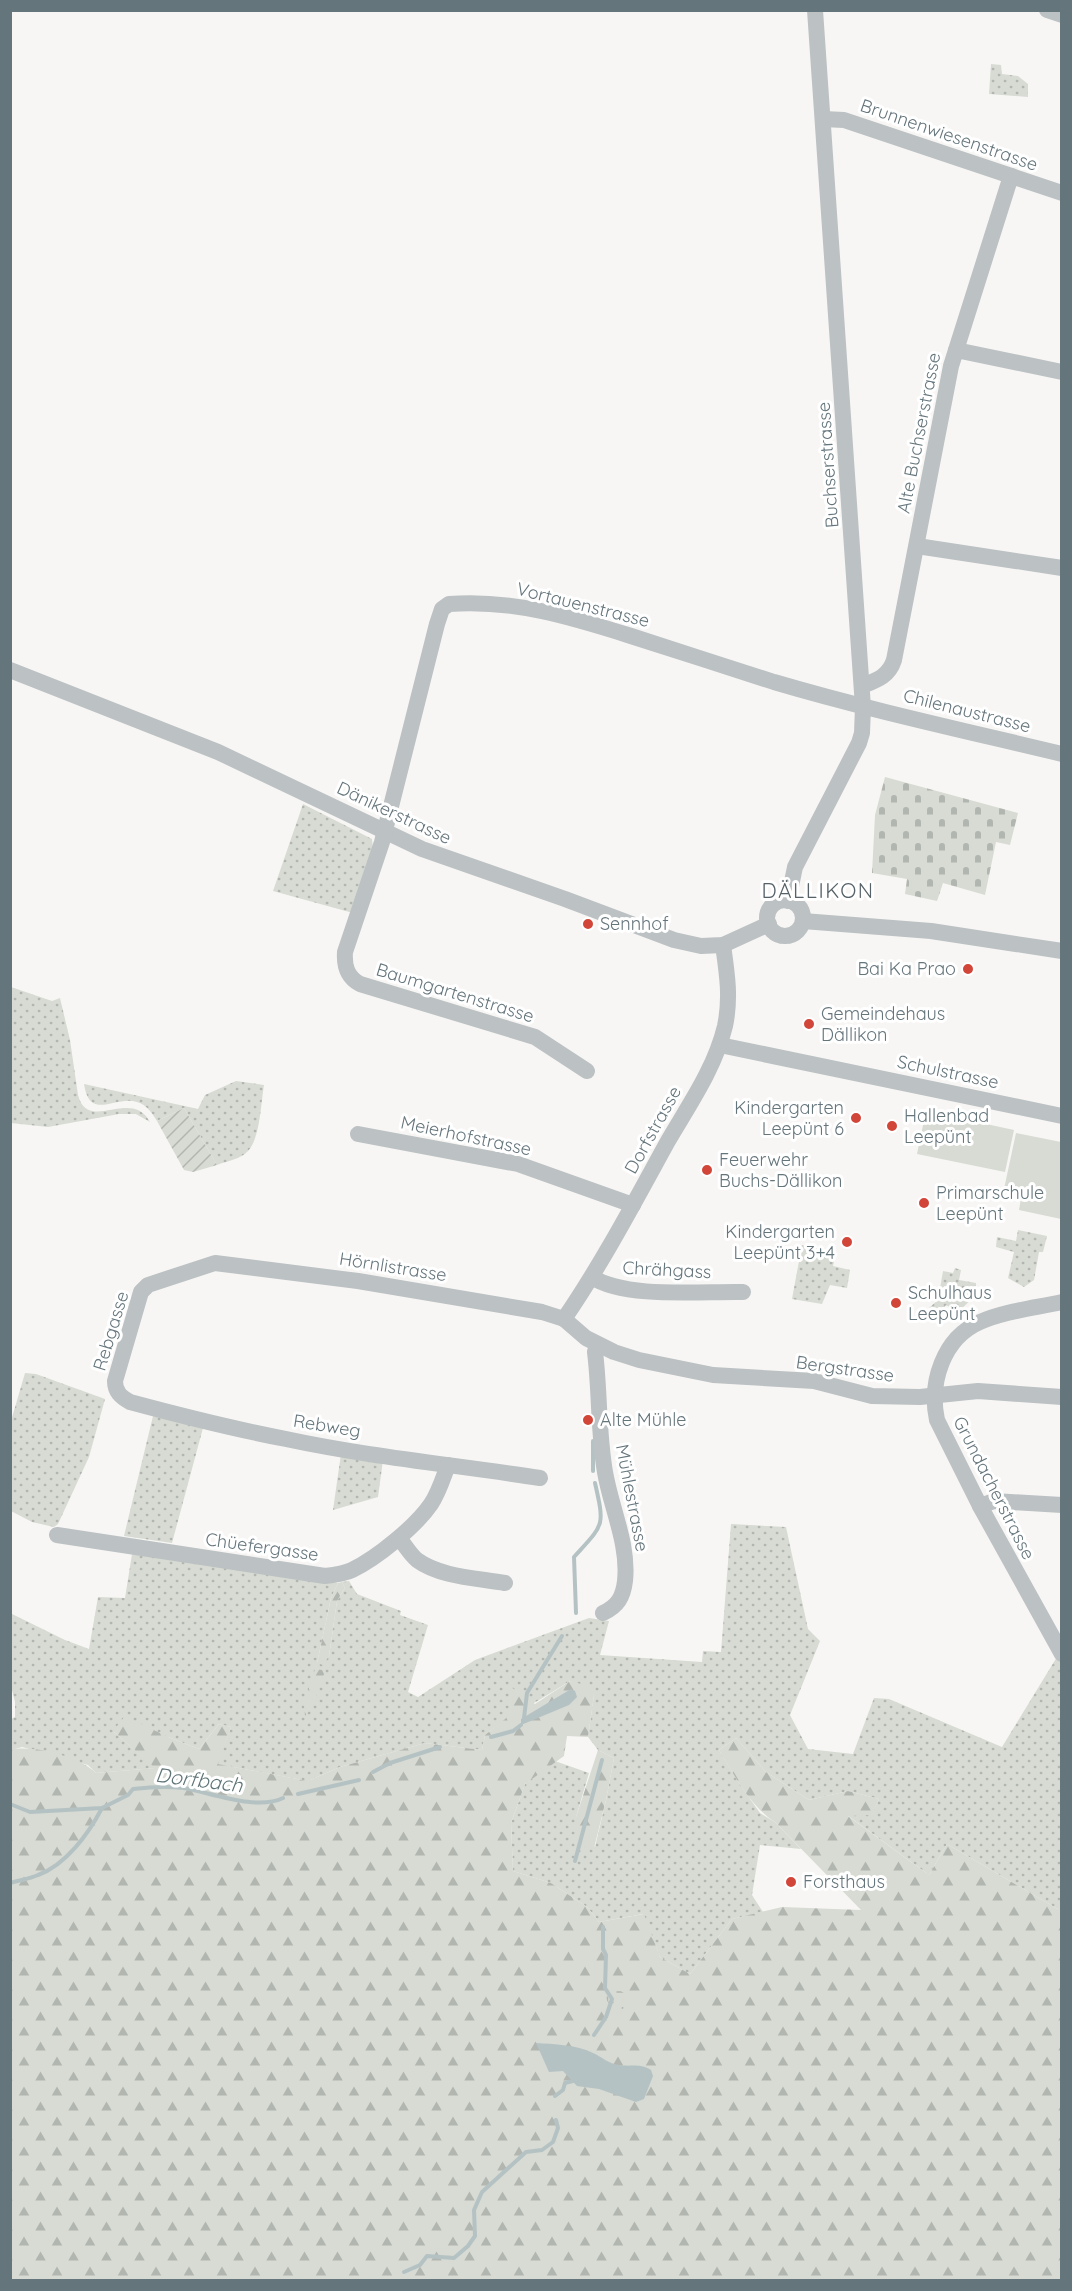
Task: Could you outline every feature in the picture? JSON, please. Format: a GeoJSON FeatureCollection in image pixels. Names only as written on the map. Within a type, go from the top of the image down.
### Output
{"type":"FeatureCollection","features":[{"type":"Feature","properties":{"kind":"street","name":"Buchserstrasse"},"geometry":{"type":"LineString","coordinates":[[788,901],[793,875],[806,843],[857,749],[862,733],[863,707],[815,10]]}},
{"type":"Feature","properties":{"kind":"street"},"geometry":{"type":"LineString","coordinates":[[1047,10],[1062,15]]}},
{"type":"Feature","properties":{"kind":"street","name":"Brunnenwiesenstrasse"},"geometry":{"type":"LineString","coordinates":[[823,119],[844,120],[1062,193]]}},
{"type":"Feature","properties":{"kind":"street","name":"Alte Buchserstrasse"},"geometry":{"type":"LineString","coordinates":[[862,686],[880,679],[891,669],[902,629],[956,350],[1011,176]]}},
{"type":"Feature","properties":{"kind":"street"},"geometry":{"type":"LineString","coordinates":[[956,350],[1062,372]]}},
{"type":"Feature","properties":{"kind":"street"},"geometry":{"type":"LineString","coordinates":[[917,546],[1062,568]]}},
{"type":"Feature","properties":{"kind":"street","name":"Vortauenstrasse"},"geometry":{"type":"LineString","coordinates":[[384,830],[437,624],[442,609],[449,604],[487,603],[532,608],[612,630],[773,682],[863,707]]}},
{"type":"Feature","properties":{"kind":"street","name":"Dänikerstrasse"},"geometry":{"type":"LineString","coordinates":[[10,670],[218,752],[422,849],[674,940],[701,946],[723,945],[769,924]]}},
{"type":"Feature","properties":{"kind":"street","name":"Chilenaustrasse"},"geometry":{"type":"LineString","coordinates":[[863,707],[1062,754]]}},
{"type":"Feature","properties":{"kind":"street","name":"Baumgartenstrasse"},"geometry":{"type":"LineString","coordinates":[[384,830],[345,952],[347,970],[353,980],[535,1037],[587,1071]]}},
{"type":"Feature","properties":{"kind":"street"},"geometry":{"type":"LineString","coordinates":[[782,901],[788,901],[800,908],[803,921],[797,931],[787,936],[776,933],[769,924],[769,912],[771,907],[782,901]]}},
{"type":"Feature","properties":{"kind":"street"},"geometry":{"type":"LineString","coordinates":[[803,921],[931,931],[1062,951]]}},
{"type":"Feature","properties":{"kind":"street","name":"Dorfstrasse"},"geometry":{"type":"LineString","coordinates":[[564,1319],[592,1277],[633,1205],[720,1045],[729,994],[723,945]]}},
{"type":"Feature","properties":{"kind":"street","name":"Schulstrasse"},"geometry":{"type":"LineString","coordinates":[[720,1045],[1062,1116]]}},
{"type":"Feature","properties":{"kind":"street","name":"Meierhofstrasse"},"geometry":{"type":"LineString","coordinates":[[358,1134],[518,1164],[633,1205]]}},
{"type":"Feature","properties":{"kind":"street","name":"Hörnlistrasse"},"geometry":{"type":"LineString","coordinates":[[215,1263],[358,1281],[525,1309],[564,1319]]}},
{"type":"Feature","properties":{"kind":"street","name":"Rebgasse"},"geometry":{"type":"LineString","coordinates":[[115,1389],[116,1373],[141,1292],[148,1285],[215,1263]]}},
{"type":"Feature","properties":{"kind":"street","name":"Chrähgass"},"geometry":{"type":"LineString","coordinates":[[592,1277],[609,1286],[663,1292],[743,1292]]}},
{"type":"Feature","properties":{"kind":"street","name":"Grundacherstrasse"},"geometry":{"type":"LineString","coordinates":[[1062,1302],[980,1322],[961,1335],[942,1358],[934,1408],[936,1420],[980,1506],[1062,1654]]}},
{"type":"Feature","properties":{"kind":"street","name":"Bergstrasse"},"geometry":{"type":"LineString","coordinates":[[564,1319],[571,1327],[597,1345],[639,1360],[713,1375],[814,1381],[872,1396],[935,1396],[956,1392],[998,1391],[1062,1397]]}},
{"type":"Feature","properties":{"kind":"street","name":"Mühlestrasse"},"geometry":{"type":"LineString","coordinates":[[597,1345],[595,1352],[602,1454],[625,1567],[623,1593],[620,1601],[614,1608],[603,1613]]}},
{"type":"Feature","properties":{"kind":"street","name":"Rebweg"},"geometry":{"type":"LineString","coordinates":[[115,1389],[122,1398],[130,1402],[287,1440],[540,1478]]}},
{"type":"Feature","properties":{"kind":"street","name":"Chüefergasse"},"geometry":{"type":"LineString","coordinates":[[57,1535],[325,1576],[340,1574],[354,1569],[399,1538],[430,1504],[448,1465]]}},
{"type":"Feature","properties":{"kind":"street"},"geometry":{"type":"LineString","coordinates":[[980,1506],[994,1501],[1062,1505]]}},
{"type":"Feature","properties":{"kind":"street"},"geometry":{"type":"LineString","coordinates":[[399,1538],[416,1558],[425,1564],[449,1573],[505,1583]]}},
{"type":"Feature","properties":{"kind":"green space"},"geometry":{"type":"Polygon","coordinates":[[[991,64],[1001,65],[1002,74],[1018,76],[1028,84],[1028,97],[989,94],[991,64]]]}},
{"type":"Feature","properties":{"kind":"green space"},"geometry":{"type":"Polygon","coordinates":[[[885,777],[1018,813],[1010,845],[996,842],[985,895],[943,883],[937,901],[905,894],[907,879],[872,873],[875,815],[885,777]]]}},
{"type":"Feature","properties":{"kind":"green space"},"geometry":{"type":"Polygon","coordinates":[[[303,804],[372,839],[373,850],[353,913],[273,891],[303,804]]]}},
{"type":"Feature","properties":{"kind":"green space"},"geometry":{"type":"Polygon","coordinates":[[[11,987],[52,1001],[60,998],[70,1040],[78,1095],[83,1106],[91,1111],[132,1108],[142,1112],[150,1122],[136,1114],[119,1114],[48,1127],[11,1123],[11,987]]]}},
{"type":"Feature","properties":{"kind":"green space"},"geometry":{"type":"Polygon","coordinates":[[[236,1081],[264,1085],[258,1129],[252,1145],[245,1154],[217,1165],[184,1108],[157,1121],[141,1103],[129,1101],[98,1105],[92,1102],[84,1084],[198,1109],[205,1095],[236,1081]]]}},
{"type":"Feature","properties":{"kind":"green space"},"geometry":{"type":"Polygon","coordinates":[[[184,1108],[217,1165],[193,1172],[184,1170],[157,1121],[184,1108]]]}},
{"type":"Feature","properties":{"kind":"green space"},"geometry":{"type":"Polygon","coordinates":[[[926,1111],[1014,1130],[1005,1172],[917,1154],[926,1111]]]}},
{"type":"Feature","properties":{"kind":"green space"},"geometry":{"type":"Polygon","coordinates":[[[1016,1133],[1061,1142],[1061,1219],[1019,1210],[1022,1193],[1004,1189],[1016,1133]]]}},
{"type":"Feature","properties":{"kind":"green space"},"geometry":{"type":"Polygon","coordinates":[[[1018,1230],[1047,1236],[1043,1252],[1039,1252],[1034,1280],[1024,1287],[1008,1278],[1014,1252],[996,1247],[997,1237],[1016,1241],[1018,1230]]]}},
{"type":"Feature","properties":{"kind":"green space"},"geometry":{"type":"Polygon","coordinates":[[[802,1245],[836,1253],[833,1266],[850,1270],[847,1288],[830,1285],[822,1304],[792,1299],[802,1245]]]}},
{"type":"Feature","properties":{"kind":"green space"},"geometry":{"type":"Polygon","coordinates":[[[955,1268],[961,1270],[959,1280],[976,1283],[976,1295],[958,1312],[946,1305],[942,1311],[930,1312],[929,1308],[938,1300],[943,1271],[953,1273],[955,1268]]]}},
{"type":"Feature","properties":{"kind":"green space"},"geometry":{"type":"Polygon","coordinates":[[[25,1373],[36,1374],[105,1399],[89,1457],[58,1524],[54,1527],[32,1522],[11,1511],[11,1421],[25,1373]]]}},
{"type":"Feature","properties":{"kind":"green space"},"geometry":{"type":"Polygon","coordinates":[[[153,1416],[203,1428],[172,1543],[124,1536],[153,1416]]]}},
{"type":"Feature","properties":{"kind":"green space"},"geometry":{"type":"Polygon","coordinates":[[[341,1454],[383,1460],[378,1497],[333,1510],[341,1454]]]}},
{"type":"Feature","properties":{"kind":"green space"},"geometry":{"type":"Polygon","coordinates":[[[731,1524],[786,1527],[808,1629],[820,1641],[790,1715],[808,1749],[853,1754],[874,1698],[889,1699],[1002,1747],[1060,1652],[1061,1911],[947,1844],[929,1875],[847,1815],[872,1814],[879,1799],[848,1791],[809,1800],[766,1772],[736,1738],[719,1750],[760,1813],[775,1822],[801,1849],[760,1845],[752,1895],[763,1912],[732,1919],[690,1974],[660,1957],[643,1914],[599,1922],[587,1907],[551,1883],[513,1871],[511,1823],[525,1784],[555,1761],[589,1773],[576,1817],[595,1847],[614,1758],[598,1750],[588,1737],[594,1695],[570,1681],[485,1735],[482,1750],[425,1743],[340,1767],[308,1781],[217,1764],[231,1727],[219,1724],[199,1749],[168,1737],[114,1732],[156,1768],[96,1773],[88,1765],[22,1747],[11,1750],[11,1719],[15,1717],[15,1702],[11,1686],[10,1613],[89,1649],[98,1597],[125,1598],[132,1554],[338,1583],[331,1598],[317,1663],[329,1656],[337,1601],[345,1588],[342,1582],[349,1581],[357,1594],[401,1611],[400,1615],[428,1625],[408,1692],[418,1697],[475,1660],[589,1618],[609,1621],[600,1655],[702,1662],[703,1651],[721,1652],[731,1524]]]}},
{"type":"Feature","properties":{"kind":"green space"},"geometry":{"type":"Polygon","coordinates":[[[342,1582],[345,1588],[337,1601],[329,1656],[323,1665],[317,1663],[331,1598],[338,1583],[342,1582]]]}},
{"type":"Feature","properties":{"kind":"green space"},"geometry":{"type":"Polygon","coordinates":[[[315,1669],[322,1670],[324,1674],[313,1705],[305,1716],[304,1704],[315,1669]]]}},
{"type":"Feature","properties":{"kind":"green space"},"geometry":{"type":"Polygon","coordinates":[[[570,1681],[585,1685],[594,1695],[588,1737],[567,1736],[564,1756],[525,1784],[511,1823],[513,1871],[551,1883],[587,1907],[599,1922],[644,1914],[660,1957],[690,1974],[732,1919],[782,1907],[861,1910],[758,1807],[743,1789],[719,1750],[736,1738],[766,1772],[809,1800],[848,1791],[879,1799],[872,1815],[848,1816],[929,1875],[947,1844],[1061,1911],[1061,2280],[11,2280],[10,1750],[30,1749],[55,1753],[79,1762],[96,1773],[155,1768],[113,1731],[125,1716],[199,1749],[219,1724],[231,1727],[218,1764],[308,1781],[340,1767],[425,1743],[482,1750],[485,1735],[509,1716],[511,1687],[535,1704],[570,1681]]]}},
{"type":"Feature","properties":{"kind":"green space"},"geometry":{"type":"Polygon","coordinates":[[[598,1750],[614,1758],[606,1800],[594,1848],[575,1846],[576,1817],[598,1750]]]}},
{"type":"Feature","properties":{"kind":"green space"},"geometry":{"type":"Polygon","coordinates":[[[615,1987],[628,1996],[626,2008],[617,2010],[607,2001],[605,1988],[615,1987]]]}},
{"type":"Feature","properties":{"kind":"shaded area"},"geometry":{"type":"Polygon","coordinates":[[[571,1689],[575,1691],[577,1697],[569,1705],[521,1725],[521,1719],[571,1689]]]}},
{"type":"Feature","properties":{"kind":"shaded area"},"geometry":{"type":"Polygon","coordinates":[[[536,2043],[580,2048],[615,2064],[639,2066],[651,2070],[653,2076],[644,2099],[636,2102],[599,2089],[577,2086],[563,2071],[549,2072],[536,2043]]]}},
{"type":"Feature","properties":{"kind":"waterway"},"geometry":{"type":"LineString","coordinates":[[593,1441],[593,1471]]}},
{"type":"Feature","properties":{"kind":"waterway"},"geometry":{"type":"LineString","coordinates":[[576,1613],[574,1557],[600,1524],[600,1508],[595,1483]]}},
{"type":"Feature","properties":{"kind":"waterway"},"geometry":{"type":"LineString","coordinates":[[524,1718],[527,1693],[562,1636]]}},
{"type":"Feature","properties":{"kind":"waterway"},"geometry":{"type":"LineString","coordinates":[[491,1737],[513,1731],[521,1725]]}},
{"type":"Feature","properties":{"kind":"waterway"},"geometry":{"type":"LineString","coordinates":[[373,1772],[390,1763],[440,1747]]}},
{"type":"Feature","properties":{"kind":"waterway"},"geometry":{"type":"LineString","coordinates":[[575,1861],[602,1760]]}},
{"type":"Feature","properties":{"kind":"waterway"},"geometry":{"type":"LineString","coordinates":[[298,1794],[359,1780]]}},
{"type":"Feature","properties":{"kind":"waterway","name":"Dorfbach"},"geometry":{"type":"LineString","coordinates":[[10,1804],[30,1812],[102,1808],[128,1795],[133,1789],[158,1787],[184,1788],[248,1802],[272,1802],[283,1798]]}},
{"type":"Feature","properties":{"kind":"waterway"},"geometry":{"type":"LineString","coordinates":[[10,1883],[35,1876],[58,1864],[76,1847],[102,1808]]}},
{"type":"Feature","properties":{"kind":"waterway"},"geometry":{"type":"LineString","coordinates":[[594,2035],[606,2017],[612,1999],[605,1988],[606,1955],[603,1949],[603,1927]]}},
{"type":"Feature","properties":{"kind":"waterway"},"geometry":{"type":"LineString","coordinates":[[555,2096],[563,2090],[565,2083],[573,2081],[573,2076]]}},
{"type":"Feature","properties":{"kind":"waterway"},"geometry":{"type":"LineString","coordinates":[[404,2272],[420,2265],[427,2256],[454,2258],[468,2246],[475,2236],[474,2210],[482,2192],[526,2152],[542,2150],[553,2142],[558,2128],[556,2120]]}},
{"type":"Feature","properties":{"kind":"place","name":"Sennhof"},"geometry":{"type":"Point","coordinates":[588,924]}},
{"type":"Feature","properties":{"kind":"place","name":"Bai Ka Prao"},"geometry":{"type":"Point","coordinates":[968,969]}},
{"type":"Feature","properties":{"kind":"place","name":"Gemeindehaus Dällikon"},"geometry":{"type":"Point","coordinates":[809,1024]}},
{"type":"Feature","properties":{"kind":"place","name":"Kindergarten Leepünt 6"},"geometry":{"type":"Point","coordinates":[856,1118]}},
{"type":"Feature","properties":{"kind":"place","name":"Hallenbad Leepünt"},"geometry":{"type":"Point","coordinates":[892,1126]}},
{"type":"Feature","properties":{"kind":"place","name":"Feuerwehr Buchs-Dällikon"},"geometry":{"type":"Point","coordinates":[707,1170]}},
{"type":"Feature","properties":{"kind":"place","name":"Primarschule Leepünt"},"geometry":{"type":"Point","coordinates":[924,1203]}},
{"type":"Feature","properties":{"kind":"place","name":"Kindergarten Leepünt 3+4"},"geometry":{"type":"Point","coordinates":[847,1242]}},
{"type":"Feature","properties":{"kind":"place","name":"Schulhaus Leepünt"},"geometry":{"type":"Point","coordinates":[896,1303]}},
{"type":"Feature","properties":{"kind":"place","name":"Alte Mühle"},"geometry":{"type":"Point","coordinates":[588,1420]}},
{"type":"Feature","properties":{"kind":"place","name":"Forsthaus"},"geometry":{"type":"Point","coordinates":[791,1882]}},
{"type":"Feature","properties":{"kind":"district","name":"DÄLLIKON"},"geometry":{"type":"Point","coordinates":[818,891]}}]}
